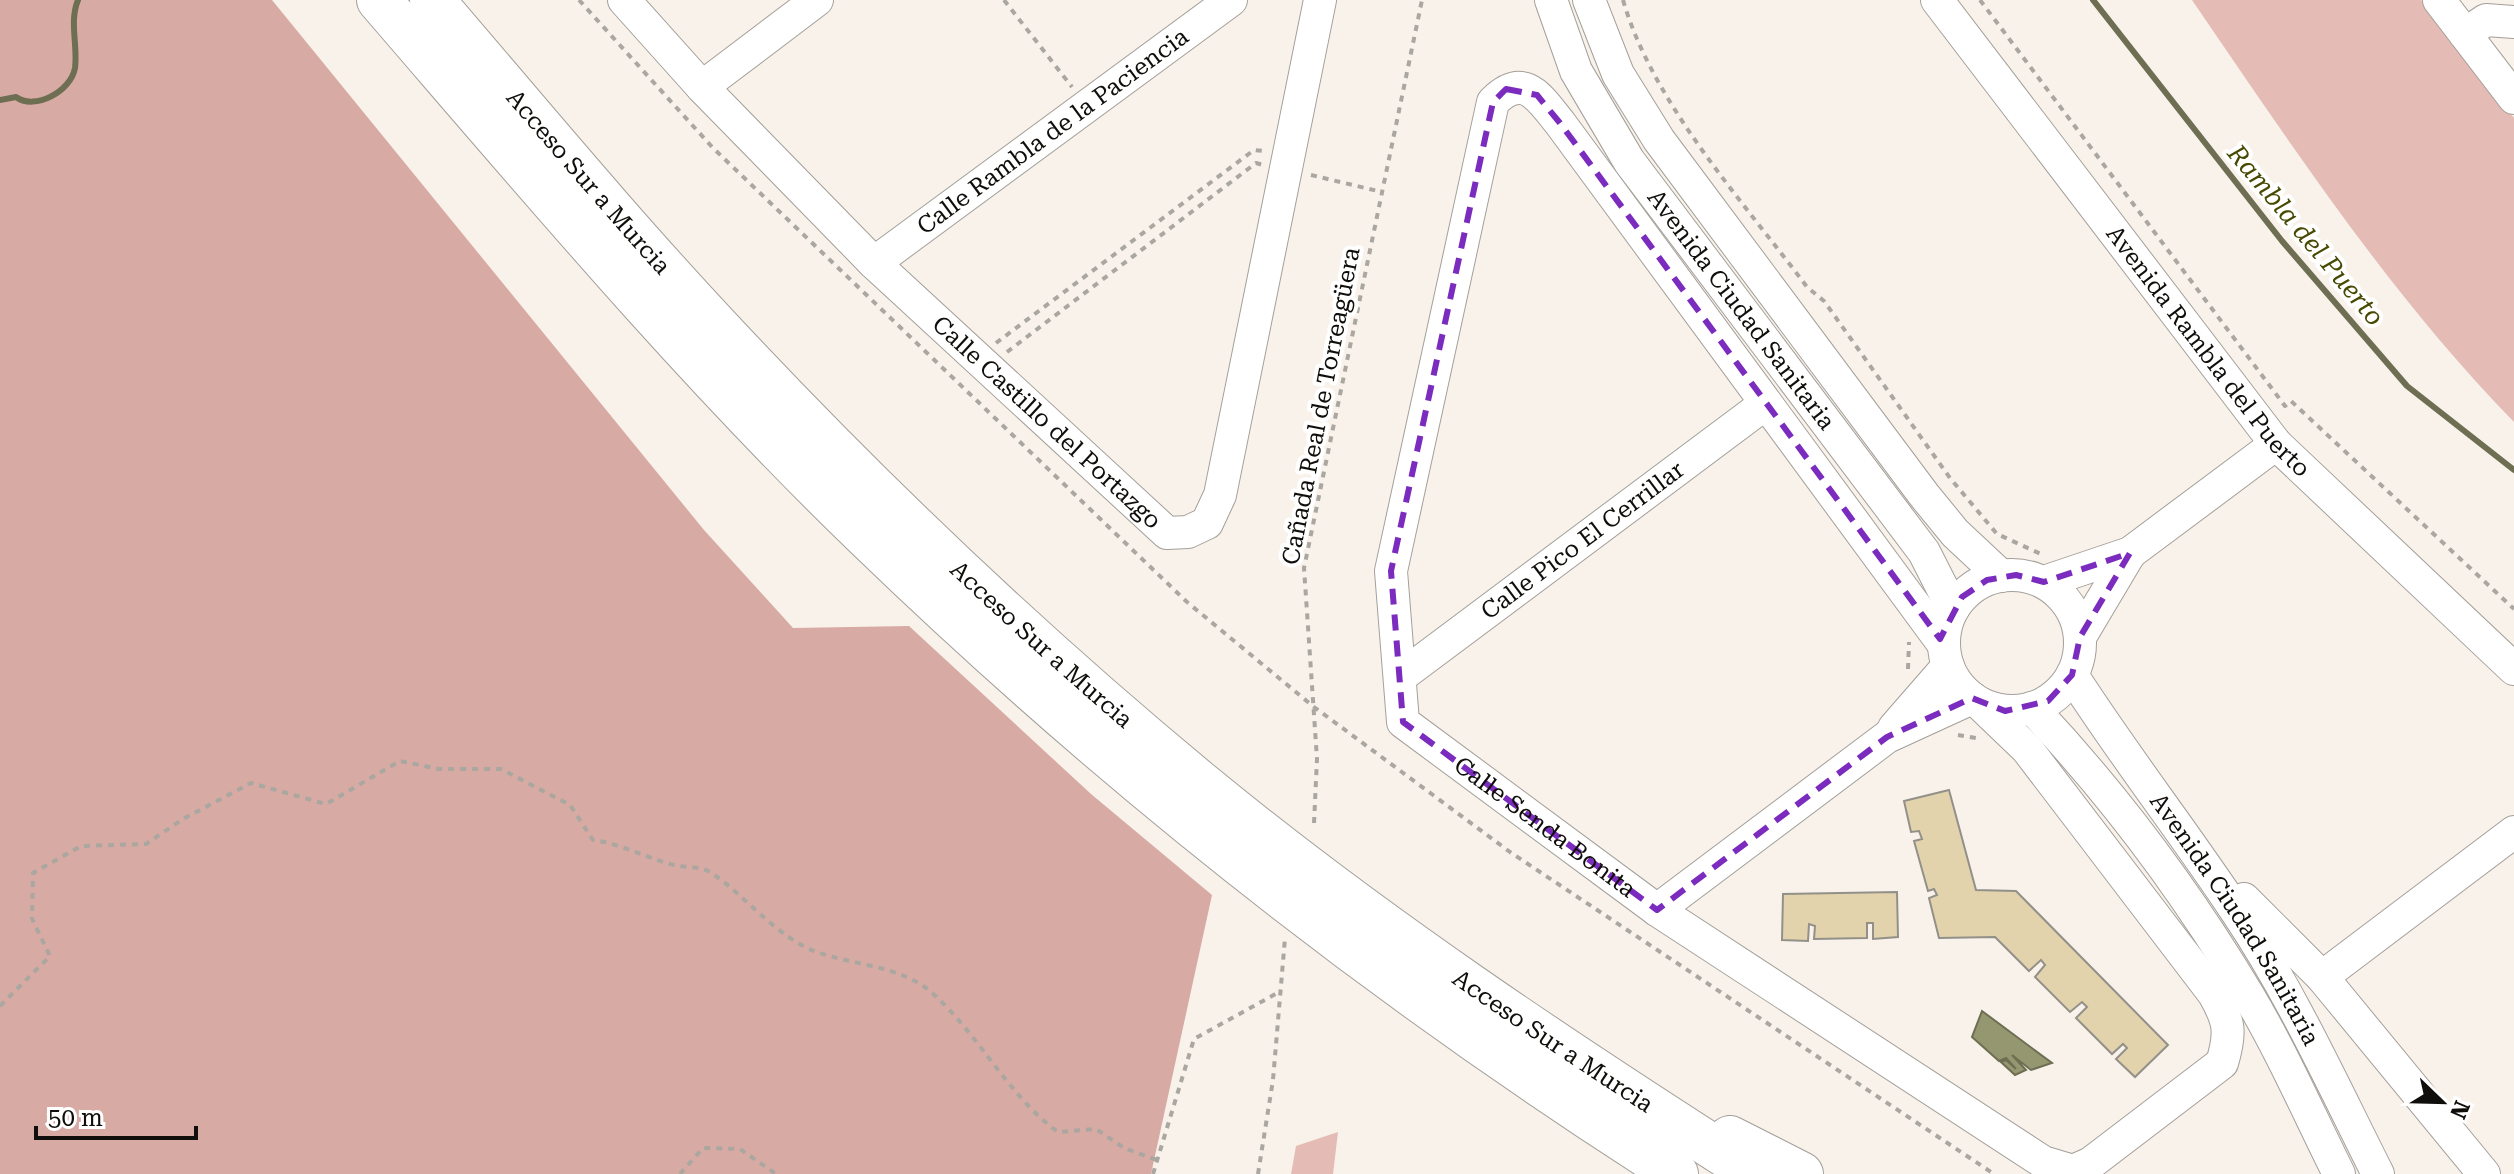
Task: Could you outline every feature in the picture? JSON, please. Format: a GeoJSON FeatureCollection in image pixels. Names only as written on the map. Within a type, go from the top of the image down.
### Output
{"type":"FeatureCollection","features":[{"type":"Feature","properties":{"kind":"highway","name":"Acceso Sur a Murcia"},"geometry":{"type":"LineString","coordinates":[[379,0],[696,362],[865,536],[1017,677],[1178,817],[1272,891],[1493,1054],[1676,1174]]}},
{"type":"Feature","properties":{"kind":"highway","name":"Acceso Sur a Murcia"},"geometry":{"type":"LineString","coordinates":[[432,0],[723,334],[894,507],[1054,657],[1202,785],[1294,858],[1482,994],[1755,1174]]}},
{"type":"Feature","properties":{"kind":"highway"},"geometry":{"type":"LineString","coordinates":[[1646,1105],[1751,1146],[1801,1174]]}},
{"type":"Feature","properties":{"kind":"street","name":"Calle Castillo del Portazgo"},"geometry":{"type":"LineString","coordinates":[[624,0],[702,87],[874,263],[1167,533],[1188,532],[1207,523],[1220,495],[1320,0]]}},
{"type":"Feature","properties":{"kind":"street"},"geometry":{"type":"LineString","coordinates":[[702,87],[817,0]]}},
{"type":"Feature","properties":{"kind":"street","name":"Calle Rambla de la Paciencia"},"geometry":{"type":"LineString","coordinates":[[874,263],[1231,0]]}},
{"type":"Feature","properties":{"kind":"street","name":"Avenida Ciudad Sanitaria"},"geometry":{"type":"LineString","coordinates":[[1551,0],[1576,71],[1629,161],[1924,552],[1953,609]]}},
{"type":"Feature","properties":{"kind":"street","name":"Avenida Ciudad Sanitaria"},"geometry":{"type":"LineString","coordinates":[[1589,0],[1618,74],[1659,140],[1924,495],[1955,533],[2001,576]]}},
{"type":"Feature","properties":{"kind":"street","name":"Avenida Rambla del Puerto"},"geometry":{"type":"LineString","coordinates":[[1937,0],[2276,444],[2514,669]]}},
{"type":"Feature","properties":{"kind":"street"},"geometry":{"type":"LineString","coordinates":[[2439,0],[2514,98]]}},
{"type":"Feature","properties":{"kind":"street"},"geometry":{"type":"LineString","coordinates":[[2465,34],[2486,20],[2514,22]]}},
{"type":"Feature","properties":{"kind":"street","name":"Calle Senda Bonita"},"geometry":{"type":"LineString","coordinates":[[1765,404],[1537,95],[1522,87],[1506,89],[1493,102],[1391,571],[1403,722],[1657,910],[2043,1162],[2073,1171],[2091,1163],[2222,1063],[2230,1038],[2225,1015],[2214,994],[2027,749],[1976,700]]}},
{"type":"Feature","properties":{"kind":"street"},"geometry":{"type":"LineString","coordinates":[[1765,404],[1946,655],[1959,685],[1976,700],[2005,711],[2032,708],[2048,701],[2072,675],[2079,657],[2080,637],[2076,618],[2046,570]]}},
{"type":"Feature","properties":{"kind":"street","name":"Calle Pico El Cerrillar"},"geometry":{"type":"LineString","coordinates":[[1400,677],[1765,404]]}},
{"type":"Feature","properties":{"kind":"street"},"geometry":{"type":"LineString","coordinates":[[2080,637],[2130,553],[2276,444]]}},
{"type":"Feature","properties":{"kind":"street"},"geometry":{"type":"LineString","coordinates":[[1887,737],[1946,655],[1953,609],[1973,587],[2001,576],[2130,553]]}},
{"type":"Feature","properties":{"kind":"street","name":"Avenida Ciudad Sanitaria"},"geometry":{"type":"LineString","coordinates":[[2072,675],[2282,984],[2378,1174]]}},
{"type":"Feature","properties":{"kind":"street"},"geometry":{"type":"LineString","coordinates":[[1657,910],[1887,737],[1976,700]]}},
{"type":"Feature","properties":{"kind":"street","name":"Avenida Ciudad Sanitaria"},"geometry":{"type":"LineString","coordinates":[[2032,708],[2078,757],[2207,930],[2249,997],[2339,1174]]}},
{"type":"Feature","properties":{"kind":"street"},"geometry":{"type":"LineString","coordinates":[[2322,977],[2514,832]]}},
{"type":"Feature","properties":{"kind":"street"},"geometry":{"type":"LineString","coordinates":[[2188,843],[2322,977],[2484,1174]]}},
{"type":"Feature","properties":{"kind":"path"},"geometry":{"type":"LineString","coordinates":[[579,0],[713,148],[1187,602],[1314,707],[1510,852],[1994,1174]]}},
{"type":"Feature","properties":{"kind":"path"},"geometry":{"type":"LineString","coordinates":[[1004,0],[1085,105]]}},
{"type":"Feature","properties":{"kind":"path","name":"Cañada Real de Torreagüera"},"geometry":{"type":"LineString","coordinates":[[1314,823],[1317,759],[1304,568],[1422,0]]}},
{"type":"Feature","properties":{"kind":"path"},"geometry":{"type":"LineString","coordinates":[[1623,0],[1648,58],[1685,123],[1807,287],[1824,301],[1950,478],[1997,534],[2028,551],[2046,570]]}},
{"type":"Feature","properties":{"kind":"path"},"geometry":{"type":"LineString","coordinates":[[1980,0],[2285,406],[2291,401],[2514,609]]}},
{"type":"Feature","properties":{"kind":"path"},"geometry":{"type":"LineString","coordinates":[[966,392],[981,363],[1254,150],[1382,192]]}},
{"type":"Feature","properties":{"kind":"path"},"geometry":{"type":"LineString","coordinates":[[981,363],[1256,163],[1288,162]]}},
{"type":"Feature","properties":{"kind":"path"},"geometry":{"type":"LineString","coordinates":[[1907,630],[1910,656],[1907,676]]}},
{"type":"Feature","properties":{"kind":"path"},"geometry":{"type":"LineString","coordinates":[[1949,734],[1985,743]]}},
{"type":"Feature","properties":{"kind":"path"},"geometry":{"type":"LineString","coordinates":[[0,1006],[50,956],[32,919],[33,873],[81,846],[146,844],[183,819],[251,783],[326,804],[400,761],[439,769],[501,769],[570,805],[593,840],[615,843],[673,865],[708,870],[735,895],[814,952],[874,966],[928,989],[966,1027],[1039,1119],[1058,1132],[1096,1129],[1124,1148],[1157,1160]]}},
{"type":"Feature","properties":{"kind":"path"},"geometry":{"type":"LineString","coordinates":[[1258,1174],[1273,1080],[1285,938]]}},
{"type":"Feature","properties":{"kind":"path"},"geometry":{"type":"LineString","coordinates":[[1153,1174],[1194,1039],[1281,991]]}},
{"type":"Feature","properties":{"kind":"path"},"geometry":{"type":"LineString","coordinates":[[680,1174],[703,1148],[740,1149],[776,1174]]}},
{"type":"Feature","properties":{"kind":"highlighted area"},"geometry":{"type":"Polygon","coordinates":[[[1506,89],[1537,95],[1560,123],[1940,639],[1962,597],[1987,580],[2016,575],[2044,582],[2130,553],[2080,637],[2072,675],[2048,701],[2005,711],[1972,698],[1887,737],[1657,910],[1403,722],[1391,571],[1493,102],[1506,89]]]}},
{"type":"Feature","properties":{"kind":"shaded area"},"geometry":{"type":"Polygon","coordinates":[[[0,0],[272,0],[704,530],[793,628],[909,626],[1091,794],[1212,895],[1151,1174],[0,1174],[0,0]]]}},
{"type":"Feature","properties":{"kind":"shaded area"},"geometry":{"type":"Polygon","coordinates":[[[2192,0],[2421,0],[2514,118],[2514,422],[2425,323],[2384,271],[2305,164],[2192,0]]]}},
{"type":"Feature","properties":{"kind":"shaded area"},"geometry":{"type":"Polygon","coordinates":[[[1982,1011],[2052,1063],[2031,1070],[2012,1055],[2026,1070],[2015,1075],[2001,1062],[2006,1060],[2016,1069],[2006,1058],[1999,1061],[1972,1037],[1982,1011]]]}},
{"type":"Feature","properties":{"kind":"shaded area"},"geometry":{"type":"Polygon","coordinates":[[[1338,1132],[1333,1174],[1291,1174],[1296,1146],[1338,1132]]]}},
{"type":"Feature","properties":{"kind":"building"},"geometry":{"type":"Polygon","coordinates":[[[1949,790],[1976,890],[2016,891],[2168,1045],[2135,1077],[2116,1059],[2127,1048],[2123,1044],[2112,1054],[2076,1018],[2087,1007],[2082,1002],[2070,1012],[2035,977],[2045,965],[2041,960],[2029,971],[1995,937],[1939,938],[1929,898],[1937,895],[1934,889],[1928,891],[1914,841],[1922,839],[1919,831],[1911,832],[1904,801],[1949,790]]]}},
{"type":"Feature","properties":{"kind":"building"},"geometry":{"type":"Polygon","coordinates":[[[1897,892],[1898,937],[1873,939],[1873,923],[1867,923],[1867,938],[1814,939],[1815,926],[1809,924],[1808,941],[1782,940],[1783,894],[1897,892]]]}},
{"type":"Feature","properties":{"kind":"waterway"},"geometry":{"type":"LineString","coordinates":[[0,100],[16,97],[24,101],[42,100],[67,84],[75,68],[74,17],[78,0]]}},
{"type":"Feature","properties":{"kind":"waterway","name":"Rambla del Puerto"},"geometry":{"type":"LineString","coordinates":[[2093,0],[2282,241],[2407,386],[2514,470]]}}]}
